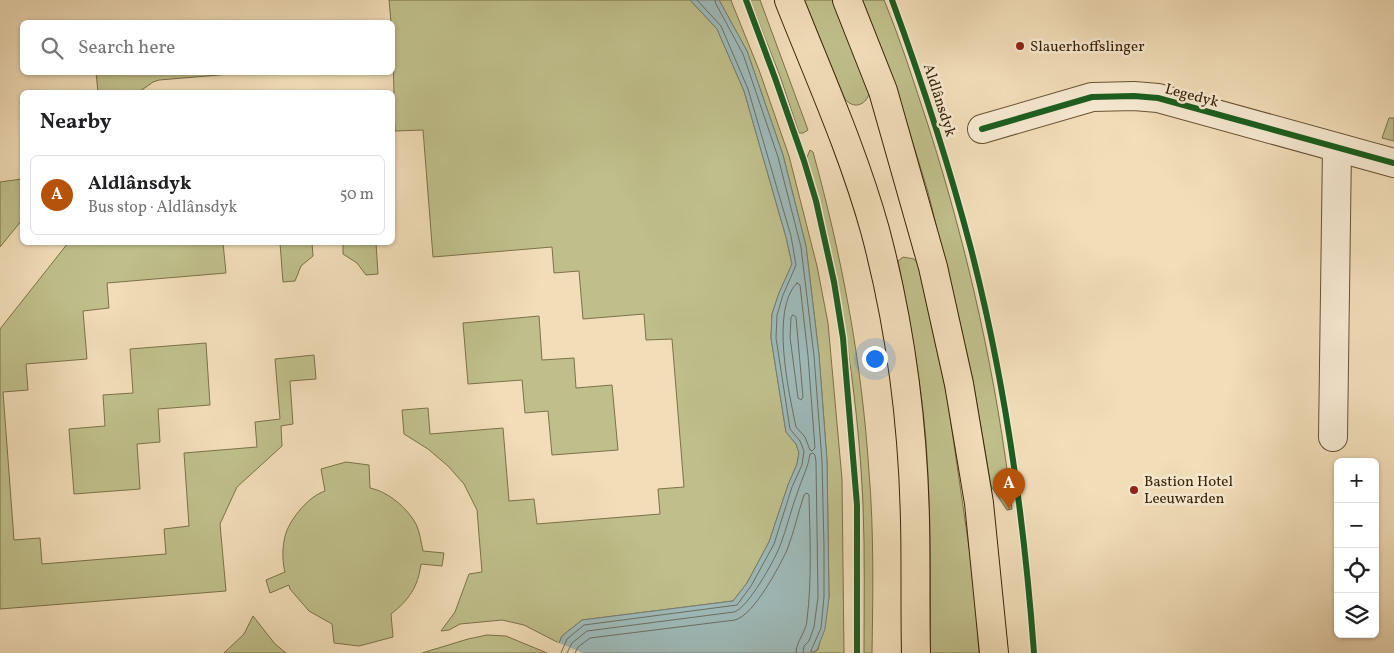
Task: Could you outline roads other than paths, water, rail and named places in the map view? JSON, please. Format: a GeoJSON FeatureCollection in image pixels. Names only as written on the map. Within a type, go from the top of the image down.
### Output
{"type":"FeatureCollection","features":[{"type":"Feature","properties":{"kind":"main road"},"geometry":{"type":"LineString","coordinates":[[789,0],[848,146],[875,229],[888,283],[898,335],[910,428],[915,520],[916,653]]}},
{"type":"Feature","properties":{"kind":"main road"},"geometry":{"type":"LineString","coordinates":[[847,0],[883,91],[935,277],[959,384],[979,503],[994,653]]}},
{"type":"Feature","properties":{"kind":"street","name":"Legedyk"},"geometry":{"type":"LineString","coordinates":[[982,129],[1092,97],[1134,96],[1158,98],[1394,163]]}},
{"type":"Feature","properties":{"kind":"street"},"geometry":{"type":"LineString","coordinates":[[1333,437],[1337,148]]}},
{"type":"Feature","properties":{"kind":"water"},"geometry":{"type":"Polygon","coordinates":[[[690,0],[719,0],[747,51],[783,155],[806,246],[819,355],[827,461],[829,597],[825,629],[817,650],[810,653],[555,653],[562,636],[582,620],[733,601],[747,583],[769,542],[797,464],[799,453],[796,444],[786,432],[771,338],[772,314],[792,264],[786,237],[744,91],[717,29],[690,0]]]}},
{"type":"Feature","properties":{"kind":"place","name":"Slauerhoffslinger"},"geometry":{"type":"Point","coordinates":[1020,46]}},
{"type":"Feature","properties":{"kind":"place","name":"Bastion Hotel Leeuwarden"},"geometry":{"type":"Point","coordinates":[1134,490]}},
{"type":"Feature","properties":{"kind":"place","name":"Aldlânsdyk"},"geometry":{"type":"Point","coordinates":[1009,509]}}]}
